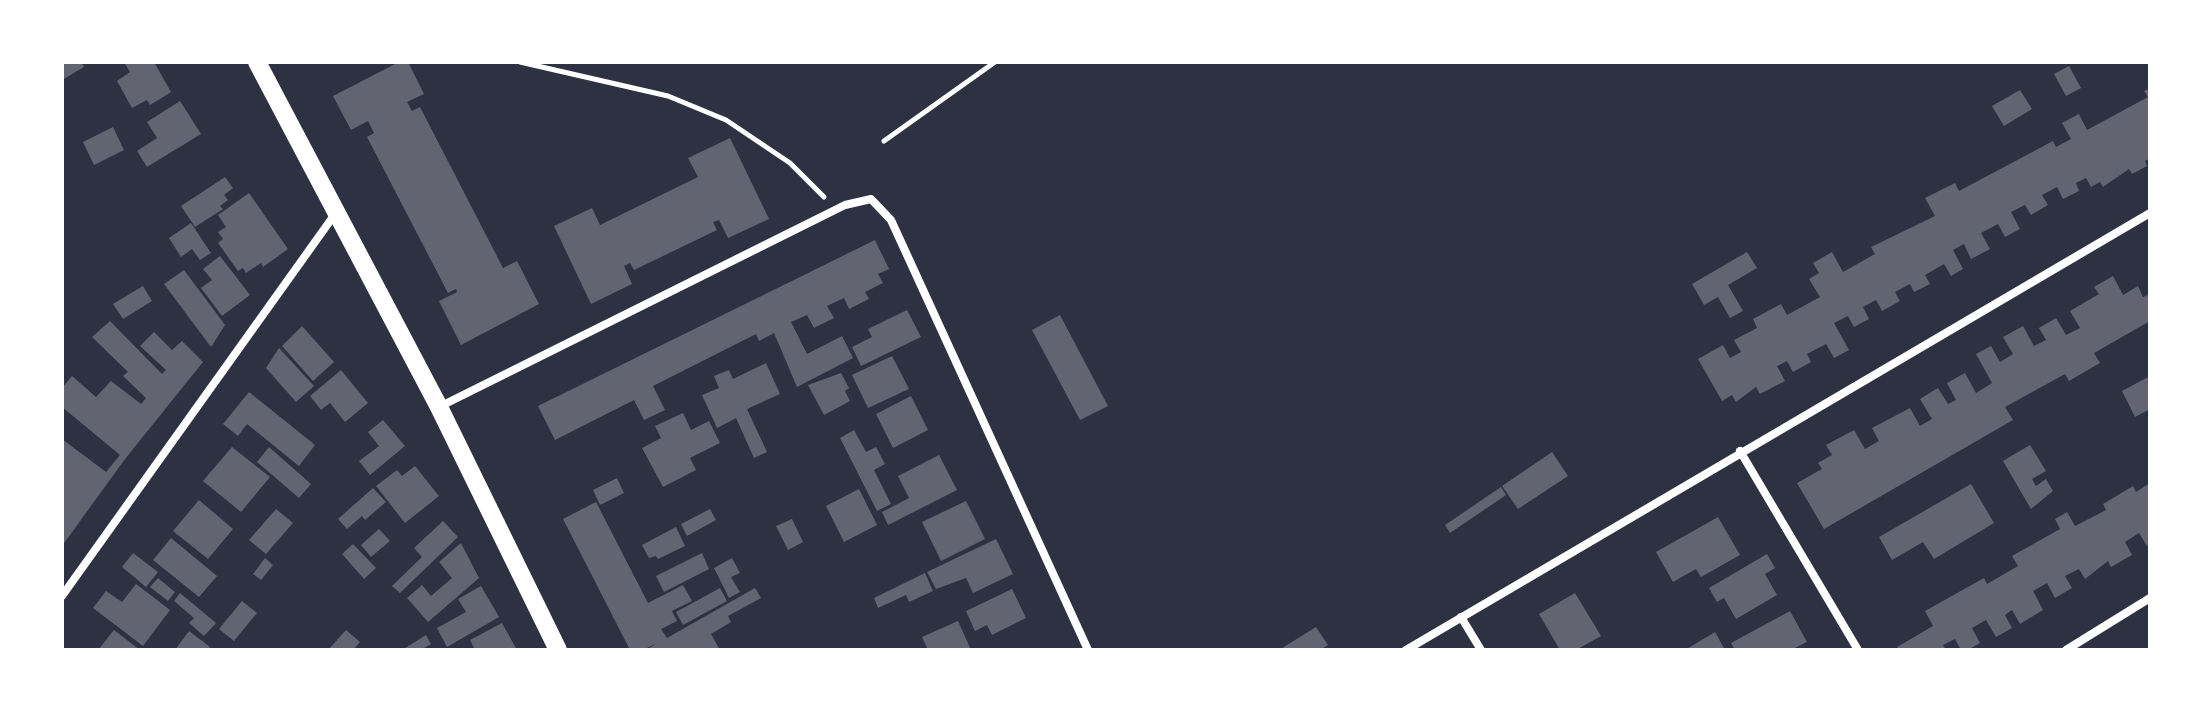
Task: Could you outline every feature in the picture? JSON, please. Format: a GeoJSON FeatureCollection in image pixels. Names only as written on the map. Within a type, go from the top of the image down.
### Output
{"type":"FeatureCollection","features":[{"type":"Feature","properties":{"kind":"main road"},"geometry":{"type":"LineString","coordinates":[[257,62],[439,407],[558,650]]}},
{"type":"Feature","properties":{"kind":"street"},"geometry":{"type":"LineString","coordinates":[[439,407],[835,210],[871,199],[891,220],[1088,650]]}},
{"type":"Feature","properties":{"kind":"street"},"geometry":{"type":"LineString","coordinates":[[1406,650],[1740,451],[2150,213]]}},
{"type":"Feature","properties":{"kind":"street"},"geometry":{"type":"LineString","coordinates":[[62,596],[335,214]]}},
{"type":"Feature","properties":{"kind":"street"},"geometry":{"type":"LineString","coordinates":[[1740,451],[1858,650]]}},
{"type":"Feature","properties":{"kind":"street"},"geometry":{"type":"LineString","coordinates":[[2066,650],[2150,598]]}},
{"type":"Feature","properties":{"kind":"street"},"geometry":{"type":"LineString","coordinates":[[1461,617],[1481,650]]}},
{"type":"Feature","properties":{"kind":"path"},"geometry":{"type":"LineString","coordinates":[[520,62],[668,96],[726,120],[802,172],[835,210]]}},
{"type":"Feature","properties":{"kind":"path"},"geometry":{"type":"LineString","coordinates":[[884,141],[995,62]]}},
{"type":"Feature","properties":{"kind":"building"},"geometry":{"type":"Polygon","coordinates":[[[62,62],[81,62],[84,67],[62,80],[62,62]]]}},
{"type":"Feature","properties":{"kind":"building"},"geometry":{"type":"Polygon","coordinates":[[[124,62],[154,62],[171,92],[150,105],[147,100],[132,108],[117,81],[130,72],[124,62]]]}},
{"type":"Feature","properties":{"kind":"building"},"geometry":{"type":"Polygon","coordinates":[[[399,62],[408,62],[424,94],[407,102],[412,111],[420,107],[503,268],[517,261],[539,304],[461,345],[439,301],[457,292],[456,289],[448,293],[367,137],[374,133],[368,121],[351,130],[333,96],[399,62]]]}},
{"type":"Feature","properties":{"kind":"building"},"geometry":{"type":"Polygon","coordinates":[[[2069,66],[2081,88],[2066,96],[2054,74],[2069,66]]]}},
{"type":"Feature","properties":{"kind":"building"},"geometry":{"type":"Polygon","coordinates":[[[2150,88],[2150,158],[2145,161],[2147,166],[2132,174],[2129,169],[2103,187],[2100,182],[2091,187],[2086,178],[2076,183],[2079,191],[2063,199],[2057,187],[2042,195],[2048,205],[2031,215],[2025,205],[2011,212],[2020,229],[2005,237],[1998,224],[1981,233],[1990,249],[1971,259],[1964,244],[1953,250],[1963,269],[1951,276],[1944,264],[1925,275],[1930,284],[1914,292],[1910,284],[1895,292],[1900,301],[1882,311],[1876,300],[1863,307],[1869,319],[1854,327],[1848,316],[1834,323],[1849,350],[1834,358],[1826,344],[1807,354],[1811,362],[1793,372],[1787,361],[1777,366],[1785,381],[1760,394],[1756,387],[1736,402],[1732,395],[1722,401],[1698,359],[1723,345],[1730,358],[1741,352],[1734,340],[1757,328],[1753,319],[1781,304],[1787,315],[1820,297],[1809,279],[1819,273],[1813,263],[1832,252],[1843,272],[1875,254],[1871,247],[1935,216],[1925,198],[1955,183],[1959,191],[2053,141],[2056,147],[2071,139],[2062,123],[2079,114],[2087,130],[2148,97],[2144,91],[2150,88]]]}},
{"type":"Feature","properties":{"kind":"building"},"geometry":{"type":"Polygon","coordinates":[[[2020,90],[2032,109],[2004,126],[1992,106],[2020,90]]]}},
{"type":"Feature","properties":{"kind":"building"},"geometry":{"type":"Polygon","coordinates":[[[180,101],[201,134],[147,167],[137,151],[157,138],[147,122],[180,101]]]}},
{"type":"Feature","properties":{"kind":"building"},"geometry":{"type":"Polygon","coordinates":[[[113,127],[124,150],[94,165],[83,142],[113,127]]]}},
{"type":"Feature","properties":{"kind":"building"},"geometry":{"type":"Polygon","coordinates":[[[730,138],[769,219],[728,238],[719,220],[713,222],[717,230],[634,270],[630,263],[624,266],[632,284],[591,304],[554,226],[592,208],[600,225],[698,177],[688,158],[730,138]]]}},
{"type":"Feature","properties":{"kind":"building"},"geometry":{"type":"Polygon","coordinates":[[[225,177],[233,188],[224,195],[228,200],[220,206],[223,209],[195,227],[181,206],[225,177]]]}},
{"type":"Feature","properties":{"kind":"building"},"geometry":{"type":"Polygon","coordinates":[[[249,193],[288,249],[263,267],[261,263],[246,273],[243,268],[238,271],[218,243],[223,239],[218,232],[226,227],[218,215],[249,193]]]}},
{"type":"Feature","properties":{"kind":"building"},"geometry":{"type":"Polygon","coordinates":[[[191,223],[211,253],[200,260],[192,249],[181,257],[169,238],[191,223]]]}},
{"type":"Feature","properties":{"kind":"building"},"geometry":{"type":"Polygon","coordinates":[[[875,240],[889,269],[878,274],[883,283],[865,292],[869,299],[849,309],[844,298],[827,306],[834,318],[814,328],[807,315],[791,322],[807,354],[842,336],[853,358],[797,387],[774,333],[759,341],[756,334],[653,386],[665,410],[644,420],[634,400],[555,440],[538,406],[875,240]]]}},
{"type":"Feature","properties":{"kind":"building"},"geometry":{"type":"Polygon","coordinates":[[[1747,252],[1757,268],[1728,285],[1743,311],[1730,318],[1718,297],[1704,305],[1692,284],[1747,252]]]}},
{"type":"Feature","properties":{"kind":"building"},"geometry":{"type":"Polygon","coordinates":[[[220,256],[250,295],[222,316],[201,288],[212,280],[203,269],[220,256]]]}},
{"type":"Feature","properties":{"kind":"building"},"geometry":{"type":"Polygon","coordinates":[[[184,270],[225,325],[211,347],[164,284],[184,270]]]}},
{"type":"Feature","properties":{"kind":"building"},"geometry":{"type":"Polygon","coordinates":[[[2113,276],[2123,295],[2138,286],[2143,297],[2150,294],[2150,321],[2094,353],[2100,363],[2069,381],[2065,374],[2005,407],[2013,420],[1824,529],[1797,483],[1822,469],[1818,463],[1832,455],[1826,445],[1854,430],[1865,449],[1879,441],[1872,428],[1910,408],[1920,426],[1932,419],[1920,399],[1938,388],[1948,404],[1956,400],[1947,383],[1965,373],[1976,393],[1992,383],[1976,354],[1991,346],[2000,362],[2013,354],[2003,337],[2023,326],[2034,346],[2046,340],[2039,328],[2056,318],[2066,335],[2080,328],[2070,311],[2099,294],[2094,287],[2113,276]]]}},
{"type":"Feature","properties":{"kind":"building"},"geometry":{"type":"Polygon","coordinates":[[[143,286],[152,301],[123,319],[113,304],[143,286]]]}},
{"type":"Feature","properties":{"kind":"building"},"geometry":{"type":"Polygon","coordinates":[[[907,310],[921,337],[861,366],[852,347],[872,337],[868,329],[907,310]]]}},
{"type":"Feature","properties":{"kind":"building"},"geometry":{"type":"Polygon","coordinates":[[[1060,315],[1108,406],[1080,420],[1032,330],[1060,315]]]}},
{"type":"Feature","properties":{"kind":"building"},"geometry":{"type":"Polygon","coordinates":[[[110,321],[162,374],[166,370],[140,346],[154,332],[172,350],[182,341],[203,362],[125,459],[62,546],[62,439],[106,472],[120,455],[62,407],[62,388],[72,376],[96,397],[111,381],[141,404],[146,398],[123,376],[128,372],[92,337],[110,321]]]}},
{"type":"Feature","properties":{"kind":"building"},"geometry":{"type":"Polygon","coordinates":[[[302,326],[334,362],[313,381],[282,346],[302,326]]]}},
{"type":"Feature","properties":{"kind":"building"},"geometry":{"type":"Polygon","coordinates":[[[279,348],[314,386],[296,402],[266,368],[279,348]]]}},
{"type":"Feature","properties":{"kind":"building"},"geometry":{"type":"Polygon","coordinates":[[[892,356],[909,389],[868,408],[852,375],[892,356]]]}},
{"type":"Feature","properties":{"kind":"building"},"geometry":{"type":"Polygon","coordinates":[[[766,363],[780,394],[747,409],[767,452],[754,458],[736,418],[717,428],[702,395],[719,388],[714,376],[729,370],[733,379],[766,363]]]}},
{"type":"Feature","properties":{"kind":"building"},"geometry":{"type":"Polygon","coordinates":[[[341,370],[368,403],[345,422],[330,403],[321,410],[310,396],[341,370]]]}},
{"type":"Feature","properties":{"kind":"building"},"geometry":{"type":"Polygon","coordinates":[[[841,373],[849,388],[845,391],[850,401],[824,415],[808,385],[841,373]]]}},
{"type":"Feature","properties":{"kind":"building"},"geometry":{"type":"Polygon","coordinates":[[[2150,376],[2150,409],[2135,417],[2122,391],[2150,376]]]}},
{"type":"Feature","properties":{"kind":"building"},"geometry":{"type":"Polygon","coordinates":[[[249,392],[315,445],[299,466],[247,424],[238,436],[223,424],[249,392]]]}},
{"type":"Feature","properties":{"kind":"building"},"geometry":{"type":"Polygon","coordinates":[[[911,396],[928,430],[893,448],[876,414],[911,396]]]}},
{"type":"Feature","properties":{"kind":"building"},"geometry":{"type":"Polygon","coordinates":[[[683,413],[691,430],[709,421],[720,443],[690,458],[696,470],[663,487],[642,448],[661,438],[655,426],[683,413]]]}},
{"type":"Feature","properties":{"kind":"building"},"geometry":{"type":"Polygon","coordinates":[[[383,420],[405,446],[370,475],[359,461],[379,446],[368,432],[383,420]]]}},
{"type":"Feature","properties":{"kind":"building"},"geometry":{"type":"Polygon","coordinates":[[[854,430],[866,452],[876,447],[885,464],[874,470],[891,504],[877,511],[840,438],[854,430]]]}},
{"type":"Feature","properties":{"kind":"building"},"geometry":{"type":"Polygon","coordinates":[[[2030,445],[2046,471],[2032,479],[2036,486],[2046,479],[2053,491],[2031,509],[2003,461],[2030,445]]]}},
{"type":"Feature","properties":{"kind":"building"},"geometry":{"type":"Polygon","coordinates":[[[232,447],[270,477],[241,512],[203,481],[232,447]]]}},
{"type":"Feature","properties":{"kind":"building"},"geometry":{"type":"Polygon","coordinates":[[[269,447],[311,484],[299,498],[257,462],[269,447]]]}},
{"type":"Feature","properties":{"kind":"building"},"geometry":{"type":"Polygon","coordinates":[[[1552,452],[1568,476],[1518,509],[1502,486],[1552,452]]]}},
{"type":"Feature","properties":{"kind":"building"},"geometry":{"type":"Polygon","coordinates":[[[939,455],[957,490],[888,525],[882,512],[909,498],[898,476],[939,455]]]}},
{"type":"Feature","properties":{"kind":"building"},"geometry":{"type":"Polygon","coordinates":[[[415,466],[439,496],[405,523],[376,486],[397,470],[402,476],[415,466]]]}},
{"type":"Feature","properties":{"kind":"building"},"geometry":{"type":"Polygon","coordinates":[[[617,478],[624,493],[600,505],[593,490],[617,478]]]}},
{"type":"Feature","properties":{"kind":"building"},"geometry":{"type":"Polygon","coordinates":[[[2150,483],[2150,544],[2147,546],[2139,533],[2125,542],[2132,555],[2111,567],[2108,561],[2085,579],[2079,569],[2065,576],[2072,588],[2055,598],[2047,583],[2033,591],[2043,610],[2020,624],[2012,610],[2005,615],[2012,628],[1996,637],[1986,620],[1972,628],[1980,643],[1968,650],[1961,650],[1955,639],[1943,645],[1946,650],[1899,650],[1897,647],[1933,626],[1925,611],[1984,578],[1987,584],[2018,566],[2012,556],[2060,529],[2055,519],[2067,512],[2075,526],[2106,510],[2103,504],[2133,486],[2136,492],[2150,483]]]}},
{"type":"Feature","properties":{"kind":"building"},"geometry":{"type":"Polygon","coordinates":[[[1971,484],[1994,523],[1934,559],[1923,542],[1892,560],[1879,537],[1971,484]]]}},
{"type":"Feature","properties":{"kind":"building"},"geometry":{"type":"Polygon","coordinates":[[[1501,487],[1506,495],[1450,533],[1445,525],[1501,487]]]}},
{"type":"Feature","properties":{"kind":"building"},"geometry":{"type":"Polygon","coordinates":[[[373,488],[386,502],[365,520],[362,516],[347,529],[338,519],[373,488]]]}},
{"type":"Feature","properties":{"kind":"building"},"geometry":{"type":"Polygon","coordinates":[[[859,489],[877,525],[844,542],[826,506],[859,489]]]}},
{"type":"Feature","properties":{"kind":"building"},"geometry":{"type":"Polygon","coordinates":[[[199,500],[233,529],[208,559],[173,531],[199,500]]]}},
{"type":"Feature","properties":{"kind":"building"},"geometry":{"type":"Polygon","coordinates":[[[966,501],[985,539],[941,561],[922,522],[966,501]]]}},
{"type":"Feature","properties":{"kind":"building"},"geometry":{"type":"Polygon","coordinates":[[[596,502],[648,603],[683,585],[692,601],[672,611],[677,621],[661,629],[667,638],[755,588],[761,598],[728,616],[731,622],[711,634],[720,650],[646,650],[657,643],[643,650],[630,650],[563,519],[596,502]]]}},
{"type":"Feature","properties":{"kind":"building"},"geometry":{"type":"Polygon","coordinates":[[[276,509],[293,523],[266,554],[249,540],[276,509]]]}},
{"type":"Feature","properties":{"kind":"building"},"geometry":{"type":"Polygon","coordinates":[[[710,509],[716,520],[687,536],[681,524],[710,509]]]}},
{"type":"Feature","properties":{"kind":"building"},"geometry":{"type":"Polygon","coordinates":[[[1718,517],[1740,555],[1701,577],[1696,569],[1673,582],[1656,552],[1718,517]]]}},
{"type":"Feature","properties":{"kind":"building"},"geometry":{"type":"Polygon","coordinates":[[[792,519],[803,542],[788,550],[776,526],[792,519]]]}},
{"type":"Feature","properties":{"kind":"building"},"geometry":{"type":"Polygon","coordinates":[[[443,521],[458,537],[400,593],[392,586],[422,557],[414,548],[443,521]]]}},
{"type":"Feature","properties":{"kind":"building"},"geometry":{"type":"Polygon","coordinates":[[[676,527],[685,546],[658,559],[656,556],[649,558],[642,545],[676,527]]]}},
{"type":"Feature","properties":{"kind":"building"},"geometry":{"type":"Polygon","coordinates":[[[379,529],[390,541],[371,557],[361,545],[379,529]]]}},
{"type":"Feature","properties":{"kind":"building"},"geometry":{"type":"Polygon","coordinates":[[[171,538],[217,576],[199,597],[153,560],[171,538]]]}},
{"type":"Feature","properties":{"kind":"building"},"geometry":{"type":"Polygon","coordinates":[[[996,539],[1013,574],[973,593],[966,578],[936,589],[927,572],[996,539]]]}},
{"type":"Feature","properties":{"kind":"building"},"geometry":{"type":"Polygon","coordinates":[[[461,543],[479,578],[428,622],[407,598],[422,585],[431,596],[452,578],[439,562],[461,543]]]}},
{"type":"Feature","properties":{"kind":"building"},"geometry":{"type":"Polygon","coordinates":[[[353,544],[376,568],[364,579],[342,554],[353,544]]]}},
{"type":"Feature","properties":{"kind":"building"},"geometry":{"type":"Polygon","coordinates":[[[133,553],[158,572],[146,587],[122,567],[133,553]]]}},
{"type":"Feature","properties":{"kind":"building"},"geometry":{"type":"Polygon","coordinates":[[[702,553],[709,569],[664,592],[656,576],[702,553]]]}},
{"type":"Feature","properties":{"kind":"building"},"geometry":{"type":"Polygon","coordinates":[[[1767,554],[1775,568],[1765,574],[1777,595],[1736,619],[1724,598],[1717,602],[1709,588],[1767,554]]]}},
{"type":"Feature","properties":{"kind":"building"},"geometry":{"type":"Polygon","coordinates":[[[265,558],[273,565],[261,580],[253,574],[265,558]]]}},
{"type":"Feature","properties":{"kind":"building"},"geometry":{"type":"Polygon","coordinates":[[[732,558],[740,573],[731,577],[740,592],[729,598],[714,568],[732,558]]]}},
{"type":"Feature","properties":{"kind":"building"},"geometry":{"type":"Polygon","coordinates":[[[925,573],[933,591],[909,602],[906,595],[878,608],[874,598],[925,573]]]}},
{"type":"Feature","properties":{"kind":"building"},"geometry":{"type":"Polygon","coordinates":[[[158,578],[175,592],[168,601],[150,587],[158,578]]]}},
{"type":"Feature","properties":{"kind":"building"},"geometry":{"type":"Polygon","coordinates":[[[136,584],[170,610],[143,646],[93,608],[106,591],[122,602],[136,584]]]}},
{"type":"Feature","properties":{"kind":"building"},"geometry":{"type":"Polygon","coordinates":[[[481,586],[499,617],[447,647],[437,628],[466,612],[458,599],[481,586]]]}},
{"type":"Feature","properties":{"kind":"building"},"geometry":{"type":"Polygon","coordinates":[[[720,588],[727,601],[683,625],[676,612],[720,588]]]}},
{"type":"Feature","properties":{"kind":"building"},"geometry":{"type":"Polygon","coordinates":[[[1012,589],[1026,618],[992,635],[987,625],[975,631],[966,611],[1012,589]]]}},
{"type":"Feature","properties":{"kind":"building"},"geometry":{"type":"Polygon","coordinates":[[[180,593],[216,623],[204,636],[189,623],[194,618],[174,601],[180,593]]]}},
{"type":"Feature","properties":{"kind":"building"},"geometry":{"type":"Polygon","coordinates":[[[1575,593],[1601,636],[1576,650],[1560,650],[1539,614],[1575,593]]]}},
{"type":"Feature","properties":{"kind":"building"},"geometry":{"type":"Polygon","coordinates":[[[242,601],[257,613],[234,641],[219,629],[242,601]]]}},
{"type":"Feature","properties":{"kind":"building"},"geometry":{"type":"Polygon","coordinates":[[[1790,611],[1807,642],[1791,650],[1735,650],[1731,643],[1790,611]]]}},
{"type":"Feature","properties":{"kind":"building"},"geometry":{"type":"Polygon","coordinates":[[[958,621],[971,650],[928,650],[922,637],[958,621]]]}},
{"type":"Feature","properties":{"kind":"building"},"geometry":{"type":"Polygon","coordinates":[[[502,623],[517,650],[475,650],[470,640],[502,623]]]}},
{"type":"Feature","properties":{"kind":"building"},"geometry":{"type":"Polygon","coordinates":[[[1316,627],[1328,645],[1320,650],[1279,650],[1316,627]]]}},
{"type":"Feature","properties":{"kind":"building"},"geometry":{"type":"Polygon","coordinates":[[[114,630],[140,650],[98,650],[114,630]]]}},
{"type":"Feature","properties":{"kind":"building"},"geometry":{"type":"Polygon","coordinates":[[[346,630],[360,642],[353,650],[328,650],[346,630]]]}},
{"type":"Feature","properties":{"kind":"building"},"geometry":{"type":"Polygon","coordinates":[[[189,631],[210,647],[208,650],[175,650],[189,631]]]}},
{"type":"Feature","properties":{"kind":"building"},"geometry":{"type":"Polygon","coordinates":[[[1715,632],[1725,650],[1685,650],[1715,632]]]}},
{"type":"Feature","properties":{"kind":"building"},"geometry":{"type":"Polygon","coordinates":[[[426,635],[431,644],[421,650],[402,650],[426,635]]]}}]}
